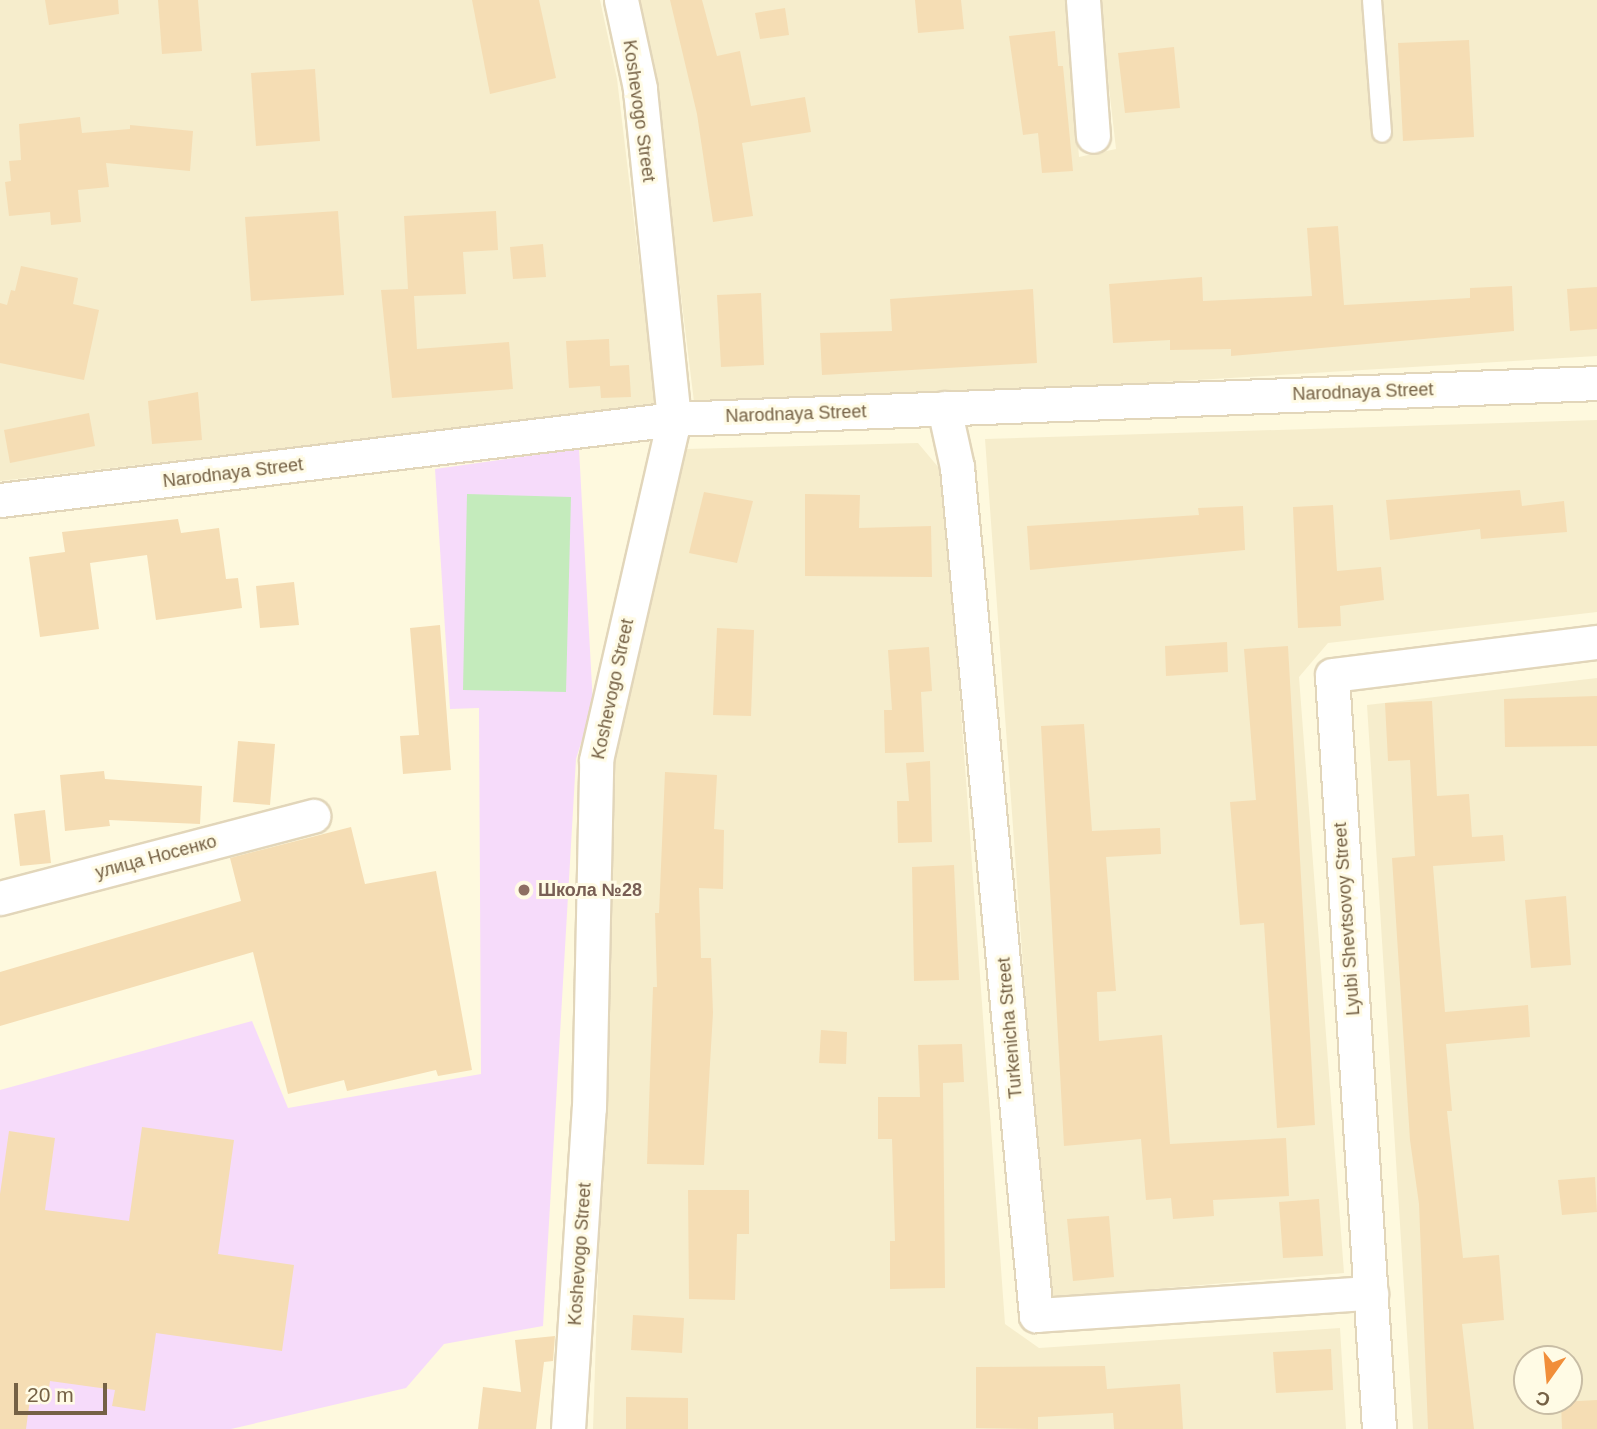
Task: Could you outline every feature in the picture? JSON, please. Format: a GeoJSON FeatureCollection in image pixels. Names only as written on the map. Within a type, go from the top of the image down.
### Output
{"type":"FeatureCollection","features":[{"type":"Feature","properties":{"kind":"street","name":"Koshevogo Street"},"geometry":{"type":"LineString","coordinates":[[568,1429],[589,1108],[596,760],[674,419],[640,88],[621,0]]}},
{"type":"Feature","properties":{"kind":"street"},"geometry":{"type":"LineString","coordinates":[[1083,0],[1093,136]]}},
{"type":"Feature","properties":{"kind":"street","name":"Narodnaya Street"},"geometry":{"type":"LineString","coordinates":[[0,500],[674,419],[1597,383]]}},
{"type":"Feature","properties":{"kind":"street","name":"Turkenicha Street"},"geometry":{"type":"LineString","coordinates":[[944,408],[957,467],[1036,1315],[1371,1293]]}},
{"type":"Feature","properties":{"kind":"street","name":"Lyubi Shevtsovoy Street"},"geometry":{"type":"LineString","coordinates":[[1380,1429],[1332,675],[1597,642]]}},
{"type":"Feature","properties":{"kind":"street","name":"улица Носенко"},"geometry":{"type":"LineString","coordinates":[[0,898],[313,816]]}},
{"type":"Feature","properties":{"kind":"lane"},"geometry":{"type":"LineString","coordinates":[[1372,0],[1382,133]]}},
{"type":"Feature","properties":{"kind":"shaded area"},"geometry":{"type":"Polygon","coordinates":[[[0,0],[600,0],[617,79],[656,405],[0,481],[0,0]]]}},
{"type":"Feature","properties":{"kind":"shaded area"},"geometry":{"type":"Polygon","coordinates":[[[639,0],[1066,0],[1079,157],[1116,149],[1099,0],[1597,0],[1597,356],[695,410],[655,83],[639,0]]]}},
{"type":"Feature","properties":{"kind":"shaded area"},"geometry":{"type":"Polygon","coordinates":[[[1597,420],[1597,612],[1328,643],[1299,677],[1344,1273],[1047,1298],[985,439],[1597,420]]]}},
{"type":"Feature","properties":{"kind":"shaded area"},"geometry":{"type":"Polygon","coordinates":[[[918,443],[944,474],[1005,1324],[1039,1348],[1340,1328],[1346,1429],[593,1429],[615,755],[686,449],[918,443]]]}},
{"type":"Feature","properties":{"kind":"shaded area","name":"Школа №28"},"geometry":{"type":"Polygon","coordinates":[[[579,449],[593,705],[576,759],[543,1326],[444,1344],[406,1388],[231,1429],[0,1429],[0,1090],[252,1021],[288,1108],[481,1074],[479,708],[450,709],[435,469],[579,449]]]}},
{"type":"Feature","properties":{"kind":"shaded area"},"geometry":{"type":"Polygon","coordinates":[[[1597,678],[1597,1429],[1413,1429],[1367,705],[1597,678]]]}},
{"type":"Feature","properties":{"kind":"green space"},"geometry":{"type":"Polygon","coordinates":[[[467,494],[571,497],[566,692],[463,690],[467,494]]]}},
{"type":"Feature","properties":{"kind":"building"},"geometry":{"type":"Polygon","coordinates":[[[45,0],[118,0],[119,14],[49,25],[45,0]]]}},
{"type":"Feature","properties":{"kind":"building"},"geometry":{"type":"Polygon","coordinates":[[[158,0],[198,0],[202,51],[162,54],[158,0]]]}},
{"type":"Feature","properties":{"kind":"building"},"geometry":{"type":"Polygon","coordinates":[[[472,0],[539,0],[556,78],[490,94],[472,0]]]}},
{"type":"Feature","properties":{"kind":"building"},"geometry":{"type":"Polygon","coordinates":[[[670,0],[702,0],[717,56],[740,51],[751,106],[805,97],[811,132],[742,143],[753,216],[713,222],[697,114],[670,0]]]}},
{"type":"Feature","properties":{"kind":"building"},"geometry":{"type":"Polygon","coordinates":[[[915,0],[961,0],[964,29],[918,33],[915,0]]]}},
{"type":"Feature","properties":{"kind":"building"},"geometry":{"type":"Polygon","coordinates":[[[785,8],[789,35],[760,39],[755,13],[785,8]]]}},
{"type":"Feature","properties":{"kind":"building"},"geometry":{"type":"Polygon","coordinates":[[[1055,31],[1058,66],[1063,66],[1073,171],[1042,173],[1038,133],[1023,135],[1009,36],[1055,31]]]}},
{"type":"Feature","properties":{"kind":"building"},"geometry":{"type":"Polygon","coordinates":[[[1469,40],[1474,137],[1403,141],[1398,43],[1469,40]]]}},
{"type":"Feature","properties":{"kind":"building"},"geometry":{"type":"Polygon","coordinates":[[[1174,47],[1180,108],[1125,113],[1118,53],[1174,47]]]}},
{"type":"Feature","properties":{"kind":"building"},"geometry":{"type":"Polygon","coordinates":[[[315,69],[320,141],[256,146],[251,73],[315,69]]]}},
{"type":"Feature","properties":{"kind":"building"},"geometry":{"type":"Polygon","coordinates":[[[80,117],[82,133],[130,129],[130,125],[193,131],[190,171],[106,163],[109,187],[78,190],[81,222],[51,225],[50,212],[9,216],[5,182],[11,181],[9,161],[21,160],[19,124],[80,117]]]}},
{"type":"Feature","properties":{"kind":"building"},"geometry":{"type":"Polygon","coordinates":[[[338,211],[344,295],[251,301],[245,217],[338,211]]]}},
{"type":"Feature","properties":{"kind":"building"},"geometry":{"type":"Polygon","coordinates":[[[496,211],[498,250],[463,252],[466,294],[414,296],[417,349],[509,342],[513,389],[392,398],[381,290],[408,289],[404,216],[496,211]]]}},
{"type":"Feature","properties":{"kind":"building"},"geometry":{"type":"Polygon","coordinates":[[[1338,226],[1344,305],[1470,298],[1470,288],[1512,286],[1514,331],[1231,356],[1231,349],[1170,350],[1170,340],[1113,343],[1109,284],[1202,277],[1203,301],[1312,296],[1307,228],[1338,226]]]}},
{"type":"Feature","properties":{"kind":"building"},"geometry":{"type":"Polygon","coordinates":[[[543,244],[546,277],[513,279],[510,247],[543,244]]]}},
{"type":"Feature","properties":{"kind":"building"},"geometry":{"type":"Polygon","coordinates":[[[21,266],[78,278],[73,304],[99,310],[84,380],[0,363],[0,303],[7,305],[11,290],[15,291],[21,266]]]}},
{"type":"Feature","properties":{"kind":"building"},"geometry":{"type":"Polygon","coordinates":[[[1597,287],[1597,329],[1570,331],[1567,289],[1597,287]]]}},
{"type":"Feature","properties":{"kind":"building"},"geometry":{"type":"Polygon","coordinates":[[[1033,289],[1037,363],[822,375],[820,333],[892,331],[890,299],[1033,289]]]}},
{"type":"Feature","properties":{"kind":"building"},"geometry":{"type":"Polygon","coordinates":[[[761,293],[764,365],[721,367],[717,295],[761,293]]]}},
{"type":"Feature","properties":{"kind":"building"},"geometry":{"type":"Polygon","coordinates":[[[609,339],[610,366],[629,365],[631,397],[601,398],[600,386],[569,388],[566,341],[609,339]]]}},
{"type":"Feature","properties":{"kind":"building"},"geometry":{"type":"Polygon","coordinates":[[[198,392],[202,440],[152,444],[148,401],[198,392]]]}},
{"type":"Feature","properties":{"kind":"building"},"geometry":{"type":"Polygon","coordinates":[[[89,413],[95,446],[10,463],[4,430],[89,413]]]}},
{"type":"Feature","properties":{"kind":"building"},"geometry":{"type":"Polygon","coordinates":[[[1520,490],[1522,506],[1564,501],[1567,532],[1481,539],[1480,529],[1390,540],[1386,500],[1520,490]]]}},
{"type":"Feature","properties":{"kind":"building"},"geometry":{"type":"Polygon","coordinates":[[[704,492],[753,501],[737,563],[689,553],[704,492]]]}},
{"type":"Feature","properties":{"kind":"building"},"geometry":{"type":"Polygon","coordinates":[[[805,494],[860,495],[859,528],[931,526],[932,577],[805,576],[805,494]]]}},
{"type":"Feature","properties":{"kind":"building"},"geometry":{"type":"Polygon","coordinates":[[[1333,505],[1337,571],[1381,567],[1384,600],[1340,606],[1341,626],[1298,628],[1293,507],[1333,505]]]}},
{"type":"Feature","properties":{"kind":"building"},"geometry":{"type":"Polygon","coordinates":[[[1243,506],[1245,550],[1030,570],[1027,526],[1199,515],[1198,508],[1243,506]]]}},
{"type":"Feature","properties":{"kind":"building"},"geometry":{"type":"Polygon","coordinates":[[[178,519],[181,533],[219,528],[226,579],[238,578],[242,608],[156,620],[147,555],[90,563],[99,629],[40,637],[29,557],[65,552],[62,532],[178,519]]]}},
{"type":"Feature","properties":{"kind":"building"},"geometry":{"type":"Polygon","coordinates":[[[294,582],[299,625],[260,628],[256,586],[294,582]]]}},
{"type":"Feature","properties":{"kind":"building"},"geometry":{"type":"Polygon","coordinates":[[[440,625],[451,770],[403,774],[400,736],[419,735],[410,628],[440,625]]]}},
{"type":"Feature","properties":{"kind":"building"},"geometry":{"type":"Polygon","coordinates":[[[717,628],[754,630],[751,716],[713,715],[717,628]]]}},
{"type":"Feature","properties":{"kind":"building"},"geometry":{"type":"Polygon","coordinates":[[[1227,642],[1228,672],[1166,676],[1165,646],[1227,642]]]}},
{"type":"Feature","properties":{"kind":"building"},"geometry":{"type":"Polygon","coordinates":[[[1288,646],[1315,1125],[1277,1128],[1264,923],[1240,925],[1230,802],[1256,800],[1244,649],[1288,646]]]}},
{"type":"Feature","properties":{"kind":"building"},"geometry":{"type":"Polygon","coordinates":[[[929,647],[932,691],[921,692],[924,752],[885,753],[884,710],[892,710],[888,650],[929,647]]]}},
{"type":"Feature","properties":{"kind":"building"},"geometry":{"type":"Polygon","coordinates":[[[1597,696],[1597,746],[1505,747],[1504,699],[1597,696]]]}},
{"type":"Feature","properties":{"kind":"building"},"geometry":{"type":"Polygon","coordinates":[[[1432,701],[1437,796],[1469,794],[1472,837],[1503,835],[1505,861],[1433,866],[1445,1012],[1528,1005],[1530,1037],[1446,1044],[1452,1111],[1447,1111],[1463,1258],[1499,1255],[1504,1320],[1462,1324],[1474,1429],[1428,1429],[1419,1204],[1410,1140],[1392,858],[1415,856],[1410,760],[1388,761],[1385,703],[1432,701]]]}},
{"type":"Feature","properties":{"kind":"building"},"geometry":{"type":"Polygon","coordinates":[[[1084,724],[1092,831],[1160,828],[1161,854],[1106,857],[1116,991],[1097,992],[1099,1041],[1162,1035],[1170,1144],[1286,1138],[1289,1196],[1213,1200],[1214,1216],[1173,1219],[1171,1198],[1146,1200],[1141,1139],[1064,1146],[1041,726],[1084,724]]]}},
{"type":"Feature","properties":{"kind":"building"},"geometry":{"type":"Polygon","coordinates":[[[238,741],[275,744],[270,805],[233,802],[238,741]]]}},
{"type":"Feature","properties":{"kind":"building"},"geometry":{"type":"Polygon","coordinates":[[[930,761],[932,842],[898,843],[897,801],[909,801],[906,763],[930,761]]]}},
{"type":"Feature","properties":{"kind":"building"},"geometry":{"type":"Polygon","coordinates":[[[104,771],[105,779],[202,786],[200,824],[109,820],[110,826],[65,831],[60,775],[104,771]]]}},
{"type":"Feature","properties":{"kind":"building"},"geometry":{"type":"Polygon","coordinates":[[[665,772],[717,775],[714,829],[724,830],[723,889],[699,888],[701,958],[711,958],[713,1013],[704,1165],[647,1164],[653,987],[657,987],[655,913],[659,913],[665,772]]]}},
{"type":"Feature","properties":{"kind":"building"},"geometry":{"type":"Polygon","coordinates":[[[45,810],[51,863],[20,866],[14,814],[45,810]]]}},
{"type":"Feature","properties":{"kind":"building"},"geometry":{"type":"Polygon","coordinates":[[[351,827],[365,884],[436,871],[472,1070],[438,1076],[436,1070],[347,1091],[344,1080],[288,1094],[253,952],[0,1026],[0,972],[241,901],[230,858],[351,827]]]}},
{"type":"Feature","properties":{"kind":"building"},"geometry":{"type":"Polygon","coordinates":[[[954,865],[959,980],[914,981],[912,867],[954,865]]]}},
{"type":"Feature","properties":{"kind":"building"},"geometry":{"type":"Polygon","coordinates":[[[1566,896],[1571,965],[1531,968],[1525,900],[1566,896]]]}},
{"type":"Feature","properties":{"kind":"building"},"geometry":{"type":"Polygon","coordinates":[[[821,1030],[847,1032],[846,1064],[819,1063],[821,1030]]]}},
{"type":"Feature","properties":{"kind":"building"},"geometry":{"type":"Polygon","coordinates":[[[962,1044],[964,1082],[943,1083],[945,1288],[890,1289],[890,1241],[895,1241],[892,1139],[878,1139],[878,1097],[920,1097],[918,1045],[962,1044]]]}},
{"type":"Feature","properties":{"kind":"building"},"geometry":{"type":"Polygon","coordinates":[[[142,1127],[234,1140],[218,1254],[294,1265],[282,1351],[156,1333],[145,1411],[112,1406],[115,1390],[50,1381],[47,1402],[30,1399],[26,1429],[0,1429],[0,1194],[9,1131],[55,1138],[45,1210],[129,1221],[142,1127]]]}},
{"type":"Feature","properties":{"kind":"building"},"geometry":{"type":"Polygon","coordinates":[[[1595,1177],[1597,1212],[1562,1215],[1558,1180],[1595,1177]]]}},
{"type":"Feature","properties":{"kind":"building"},"geometry":{"type":"Polygon","coordinates":[[[688,1190],[749,1190],[749,1234],[737,1234],[735,1300],[689,1299],[688,1190]]]}},
{"type":"Feature","properties":{"kind":"building"},"geometry":{"type":"Polygon","coordinates":[[[1319,1199],[1323,1256],[1283,1258],[1279,1202],[1319,1199]]]}},
{"type":"Feature","properties":{"kind":"building"},"geometry":{"type":"Polygon","coordinates":[[[1109,1216],[1114,1277],[1073,1281],[1067,1219],[1109,1216]]]}},
{"type":"Feature","properties":{"kind":"building"},"geometry":{"type":"Polygon","coordinates":[[[633,1315],[684,1318],[682,1353],[631,1350],[633,1315]]]}},
{"type":"Feature","properties":{"kind":"building"},"geometry":{"type":"Polygon","coordinates":[[[555,1336],[553,1361],[544,1362],[536,1429],[478,1429],[483,1387],[521,1392],[515,1340],[555,1336]]]}},
{"type":"Feature","properties":{"kind":"building"},"geometry":{"type":"Polygon","coordinates":[[[1331,1349],[1333,1390],[1276,1393],[1273,1352],[1331,1349]]]}},
{"type":"Feature","properties":{"kind":"building"},"geometry":{"type":"Polygon","coordinates":[[[1105,1366],[1107,1389],[1180,1384],[1183,1429],[1114,1429],[1113,1413],[1038,1417],[1038,1429],[976,1428],[976,1367],[1105,1366]]]}},
{"type":"Feature","properties":{"kind":"building"},"geometry":{"type":"Polygon","coordinates":[[[626,1397],[688,1398],[688,1429],[626,1429],[626,1397]]]}},
{"type":"Feature","properties":{"kind":"building"},"geometry":{"type":"Polygon","coordinates":[[[1597,1400],[1597,1429],[1562,1429],[1561,1415],[1583,1415],[1583,1401],[1597,1400]]]}},
{"type":"Feature","properties":{"kind":"place","name":"Школа №28"},"geometry":{"type":"Point","coordinates":[524,890]}}]}
